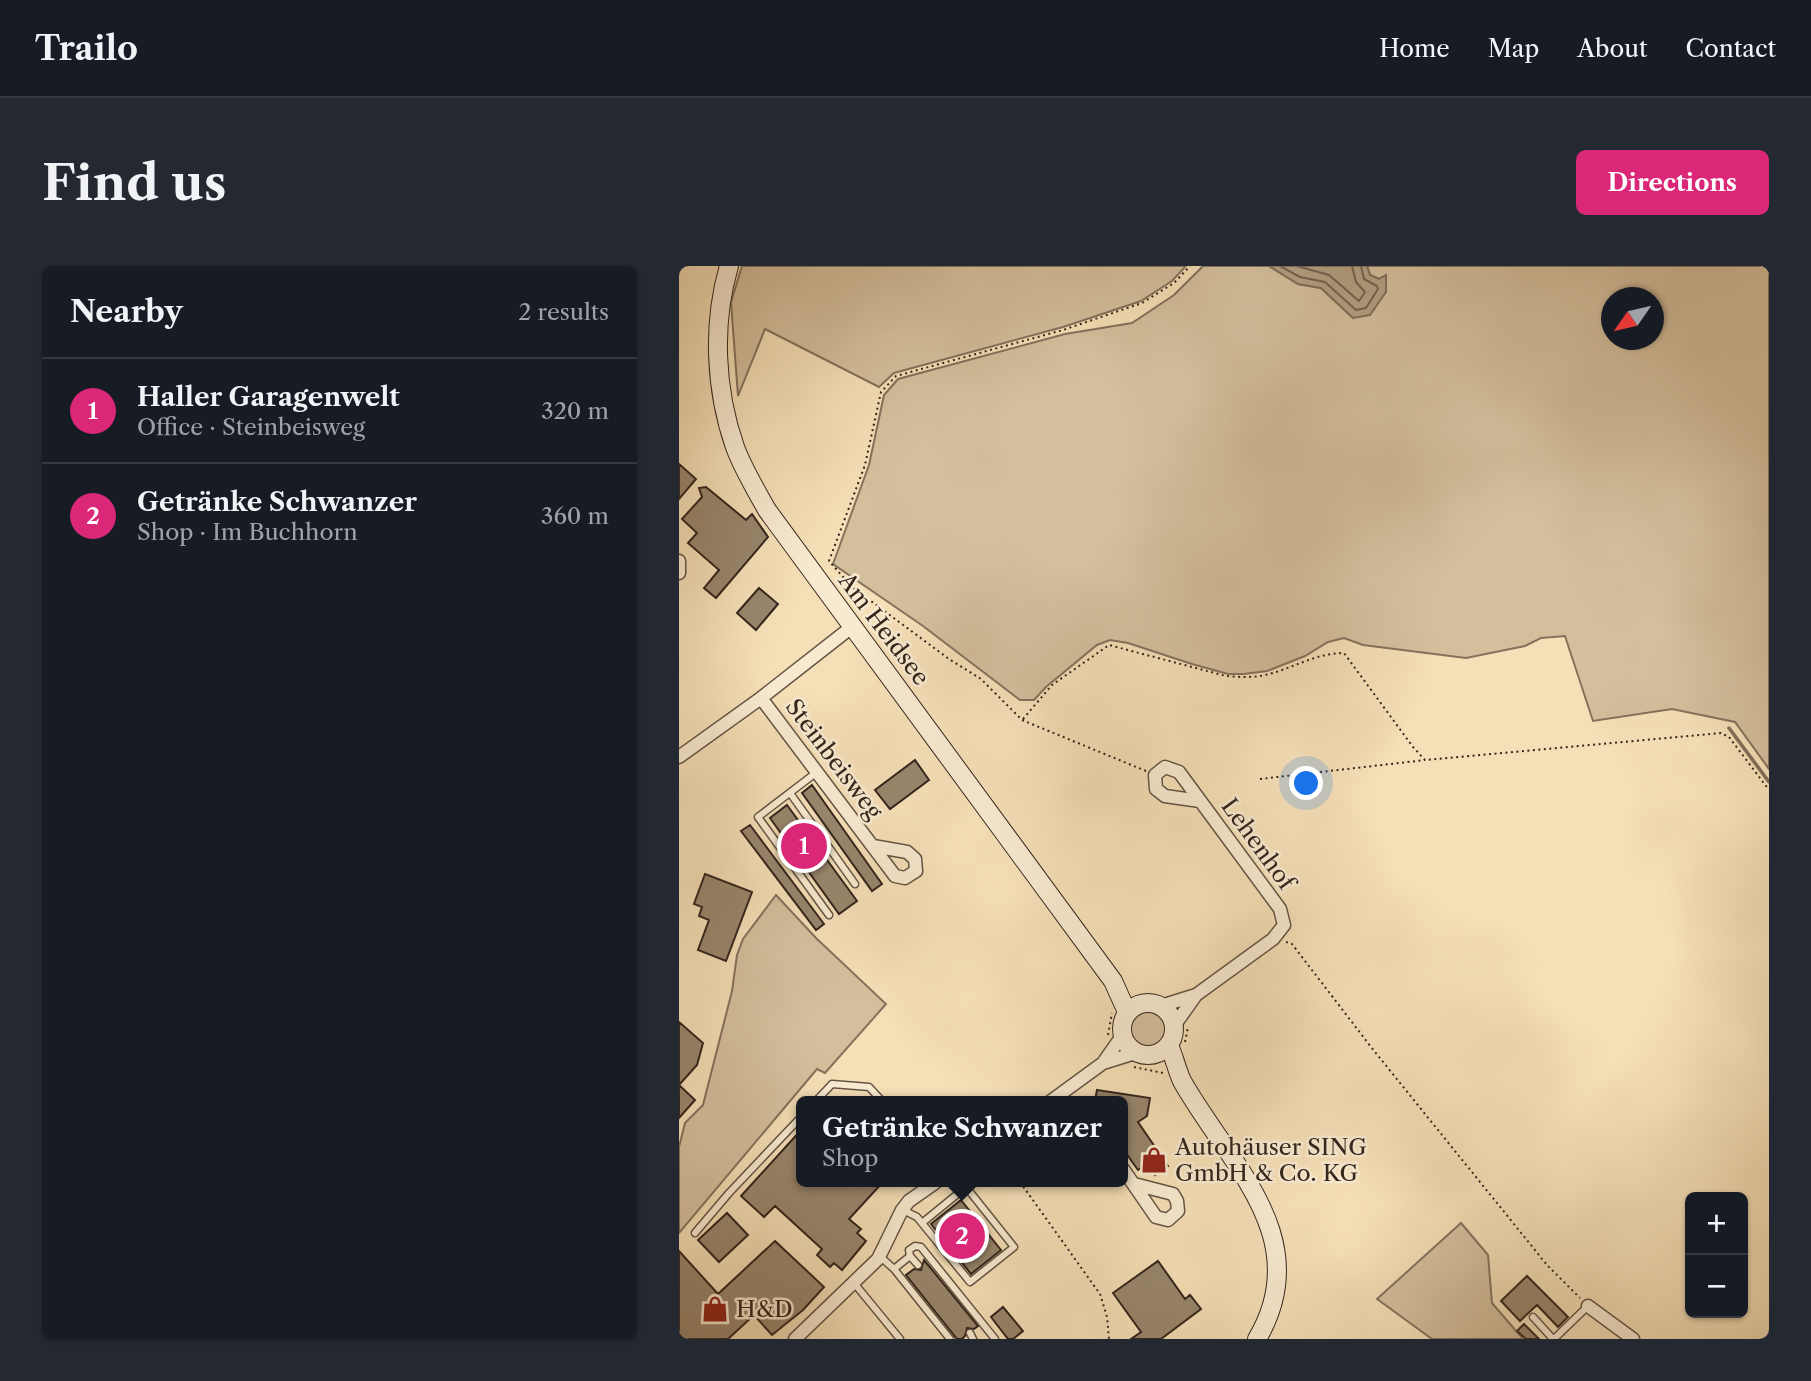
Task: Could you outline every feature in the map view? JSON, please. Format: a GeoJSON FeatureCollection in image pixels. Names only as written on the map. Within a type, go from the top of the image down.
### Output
{"type":"FeatureCollection","features":[{"type":"Feature","properties":{"kind":"main road","name":"Am Heidsee"},"geometry":{"type":"LineString","coordinates":[[729,266],[722,301],[718,352],[722,391],[736,449],[767,510],[1135,1008]]}},
{"type":"Feature","properties":{"kind":"main road"},"geometry":{"type":"LineString","coordinates":[[1169,1048],[1130,1059],[1122,1036],[1123,1020],[1135,1008],[1161,1006],[1182,1023],[1169,1048],[1174,1078],[1253,1187],[1273,1236],[1276,1258],[1275,1286],[1257,1339]]}},
{"type":"Feature","properties":{"kind":"street"},"geometry":{"type":"LineString","coordinates":[[679,561],[679,573]]}},
{"type":"Feature","properties":{"kind":"street","name":"Steinbeisweg"},"geometry":{"type":"LineString","coordinates":[[679,757],[761,698],[853,626]]}},
{"type":"Feature","properties":{"kind":"street","name":"Steinbeisweg"},"geometry":{"type":"LineString","coordinates":[[761,698],[873,846]]}},
{"type":"Feature","properties":{"kind":"street","name":"Lehenhof"},"geometry":{"type":"LineString","coordinates":[[1161,1006],[1196,995],[1273,939],[1284,925],[1280,909],[1179,772],[1165,767],[1155,775],[1156,789],[1165,796],[1200,801]]}},
{"type":"Feature","properties":{"kind":"street","name":"Lehenhof"},"geometry":{"type":"LineString","coordinates":[[1182,1023],[1196,995]]}},
{"type":"Feature","properties":{"kind":"street"},"geometry":{"type":"LineString","coordinates":[[1070,1096],[1103,1063],[1122,1036]]}},
{"type":"Feature","properties":{"kind":"street"},"geometry":{"type":"LineString","coordinates":[[1103,1063],[1130,1059]]}},
{"type":"Feature","properties":{"kind":"street"},"geometry":{"type":"LineString","coordinates":[[1128,1176],[1134,1184]]}},
{"type":"Feature","properties":{"kind":"street"},"geometry":{"type":"LineString","coordinates":[[795,1339],[878,1259],[902,1210],[909,1201],[929,1187]]}},
{"type":"Feature","properties":{"kind":"street"},"geometry":{"type":"LineString","coordinates":[[1588,1306],[1633,1339]]}},
{"type":"Feature","properties":{"kind":"lane"},"geometry":{"type":"LineString","coordinates":[[817,772],[758,817],[829,915]]}},
{"type":"Feature","properties":{"kind":"lane"},"geometry":{"type":"LineString","coordinates":[[790,793],[855,884]]}},
{"type":"Feature","properties":{"kind":"lane"},"geometry":{"type":"LineString","coordinates":[[821,1096],[832,1084],[869,1087],[877,1096]]}},
{"type":"Feature","properties":{"kind":"lane"},"geometry":{"type":"LineString","coordinates":[[695,1233],[796,1122]]}},
{"type":"Feature","properties":{"kind":"lane"},"geometry":{"type":"LineString","coordinates":[[902,1210],[917,1217],[970,1282],[1014,1247],[965,1187],[922,1223]]}},
{"type":"Feature","properties":{"kind":"lane"},"geometry":{"type":"LineString","coordinates":[[918,1265],[910,1256],[909,1250],[915,1247],[921,1247],[995,1339]]}},
{"type":"Feature","properties":{"kind":"lane"},"geometry":{"type":"LineString","coordinates":[[894,1269],[910,1256]]}},
{"type":"Feature","properties":{"kind":"lane"},"geometry":{"type":"LineString","coordinates":[[878,1259],[884,1260],[894,1269],[950,1339]]}},
{"type":"Feature","properties":{"kind":"lane"},"geometry":{"type":"LineString","coordinates":[[854,1283],[900,1339]]}},
{"type":"Feature","properties":{"kind":"lane"},"geometry":{"type":"LineString","coordinates":[[1533,1317],[1554,1339],[1588,1306]]}},
{"type":"Feature","properties":{"kind":"path"},"geometry":{"type":"LineString","coordinates":[[1155,775],[1022,720],[981,679],[949,659],[852,587],[829,561],[865,465],[881,392],[896,376],[1050,334],[1142,303],[1174,283],[1190,266]]}},
{"type":"Feature","properties":{"kind":"path"},"geometry":{"type":"LineString","coordinates":[[1022,720],[1052,685],[1109,645],[1226,676],[1245,677],[1264,675],[1326,653],[1344,653],[1425,760]]}},
{"type":"Feature","properties":{"kind":"path"},"geometry":{"type":"LineString","coordinates":[[1260,779],[1425,760],[1721,733],[1729,737],[1769,790]]}},
{"type":"Feature","properties":{"kind":"path"},"geometry":{"type":"LineString","coordinates":[[1283,942],[1292,944],[1371,1047],[1547,1265],[1588,1306]]}},
{"type":"Feature","properties":{"kind":"path"},"geometry":{"type":"LineString","coordinates":[[1169,1048],[1182,1023]]}},
{"type":"Feature","properties":{"kind":"path"},"geometry":{"type":"LineString","coordinates":[[1130,1059],[1174,1078]]}},
{"type":"Feature","properties":{"kind":"path"},"geometry":{"type":"LineString","coordinates":[[1024,1187],[1100,1294],[1107,1317],[1109,1339]]}},
{"type":"Feature","properties":{"kind":"shaded area"},"geometry":{"type":"Polygon","coordinates":[[[742,266],[1186,266],[1172,281],[1141,301],[1063,327],[894,373],[879,387],[765,329],[738,396],[731,302],[742,266]]]}},
{"type":"Feature","properties":{"kind":"shaded area"},"geometry":{"type":"Polygon","coordinates":[[[1203,266],[1269,266],[1298,284],[1321,288],[1353,318],[1385,276],[1379,279],[1370,275],[1367,266],[1769,266],[1769,769],[1735,722],[1672,709],[1593,721],[1565,636],[1541,638],[1525,646],[1466,658],[1363,645],[1344,638],[1328,642],[1305,656],[1267,671],[1244,674],[1228,674],[1128,643],[1110,640],[1097,645],[1034,700],[1020,700],[923,626],[833,564],[869,465],[884,395],[898,379],[1065,334],[1132,323],[1174,295],[1203,266]]]}},
{"type":"Feature","properties":{"kind":"shaded area"},"geometry":{"type":"Polygon","coordinates":[[[776,895],[816,938],[886,1004],[825,1073],[817,1069],[679,1233],[679,1147],[685,1123],[703,1105],[743,939],[776,895]]]}},
{"type":"Feature","properties":{"kind":"shaded area"},"geometry":{"type":"Polygon","coordinates":[[[1149,1011],[1163,1016],[1168,1030],[1163,1044],[1149,1049],[1135,1044],[1130,1030],[1135,1016],[1149,1011]]]}},
{"type":"Feature","properties":{"kind":"shaded area"},"geometry":{"type":"Polygon","coordinates":[[[1461,1223],[1488,1255],[1492,1303],[1523,1339],[1432,1339],[1377,1299],[1461,1223]]]}},
{"type":"Feature","properties":{"kind":"water"},"geometry":{"type":"Polygon","coordinates":[[[1269,266],[1367,266],[1370,275],[1379,279],[1386,275],[1386,292],[1370,315],[1353,318],[1321,288],[1298,284],[1269,266]]]}},
{"type":"Feature","properties":{"kind":"building"},"geometry":{"type":"Polygon","coordinates":[[[679,464],[696,479],[679,499],[679,464]]]}},
{"type":"Feature","properties":{"kind":"building"},"geometry":{"type":"Polygon","coordinates":[[[706,487],[746,520],[752,514],[768,537],[716,598],[704,588],[719,570],[688,543],[697,533],[682,519],[702,497],[699,488],[706,487]]]}},
{"type":"Feature","properties":{"kind":"building"},"geometry":{"type":"Polygon","coordinates":[[[759,588],[778,604],[756,630],[737,613],[759,588]]]}},
{"type":"Feature","properties":{"kind":"building"},"geometry":{"type":"Polygon","coordinates":[[[915,760],[929,780],[890,809],[875,790],[915,760]]]}},
{"type":"Feature","properties":{"kind":"building"},"geometry":{"type":"Polygon","coordinates":[[[812,785],[882,884],[872,891],[802,793],[812,785]]]}},
{"type":"Feature","properties":{"kind":"building"},"geometry":{"type":"Polygon","coordinates":[[[787,805],[857,901],[839,914],[770,818],[787,805]]]}},
{"type":"Feature","properties":{"kind":"building"},"geometry":{"type":"Polygon","coordinates":[[[750,825],[824,924],[816,930],[741,831],[750,825]]]}},
{"type":"Feature","properties":{"kind":"building"},"geometry":{"type":"Polygon","coordinates":[[[705,874],[752,892],[726,961],[698,950],[709,920],[699,916],[702,907],[694,904],[705,874]]]}},
{"type":"Feature","properties":{"kind":"building"},"geometry":{"type":"Polygon","coordinates":[[[679,1022],[703,1043],[697,1065],[679,1085],[679,1022]]]}},
{"type":"Feature","properties":{"kind":"building"},"geometry":{"type":"Polygon","coordinates":[[[679,1085],[695,1100],[679,1118],[679,1085]]]}},
{"type":"Feature","properties":{"kind":"building"},"geometry":{"type":"Polygon","coordinates":[[[1097,1090],[1150,1098],[1147,1116],[1138,1122],[1168,1166],[1155,1175],[1147,1164],[1138,1170],[1128,1156],[1128,1096],[1096,1096],[1097,1090]]]}},
{"type":"Feature","properties":{"kind":"building"},"geometry":{"type":"Polygon","coordinates":[[[796,1136],[796,1187],[878,1187],[849,1219],[861,1229],[857,1233],[866,1241],[842,1270],[834,1263],[830,1267],[817,1255],[822,1249],[775,1206],[764,1217],[741,1196],[796,1136]]]}},
{"type":"Feature","properties":{"kind":"building"},"geometry":{"type":"Polygon","coordinates":[[[961,1200],[1001,1250],[971,1274],[931,1224],[961,1200]]]}},
{"type":"Feature","properties":{"kind":"building"},"geometry":{"type":"Polygon","coordinates":[[[727,1213],[748,1235],[719,1262],[698,1240],[727,1213]]]}},
{"type":"Feature","properties":{"kind":"building"},"geometry":{"type":"Polygon","coordinates":[[[775,1241],[824,1287],[803,1310],[772,1335],[754,1315],[728,1339],[684,1339],[679,1334],[679,1251],[718,1294],[775,1241]]]}},
{"type":"Feature","properties":{"kind":"building"},"geometry":{"type":"Polygon","coordinates":[[[924,1260],[978,1326],[974,1329],[967,1328],[962,1339],[957,1339],[906,1275],[914,1269],[921,1270],[924,1260]]]}},
{"type":"Feature","properties":{"kind":"building"},"geometry":{"type":"Polygon","coordinates":[[[1158,1261],[1185,1299],[1190,1295],[1201,1309],[1161,1339],[1131,1339],[1141,1332],[1113,1293],[1158,1261]]]}},
{"type":"Feature","properties":{"kind":"building"},"geometry":{"type":"Polygon","coordinates":[[[1527,1276],[1568,1317],[1558,1327],[1537,1305],[1520,1321],[1501,1301],[1527,1276]]]}},
{"type":"Feature","properties":{"kind":"building"},"geometry":{"type":"Polygon","coordinates":[[[1003,1307],[1023,1331],[1013,1339],[1008,1339],[991,1317],[1003,1307]]]}},
{"type":"Feature","properties":{"kind":"building"},"geometry":{"type":"Polygon","coordinates":[[[1524,1324],[1539,1339],[1526,1339],[1517,1331],[1524,1324]]]}},
{"type":"Feature","properties":{"kind":"waterway"},"geometry":{"type":"LineString","coordinates":[[1729,728],[1769,782]]}},
{"type":"Feature","properties":{"kind":"place","name":"Haller Garagenwelt"},"geometry":{"type":"Point","coordinates":[804,846]}},
{"type":"Feature","properties":{"kind":"place","name":"Autohäuser SING GmbH & Co. KG"},"geometry":{"type":"Point","coordinates":[1154,1160]}},
{"type":"Feature","properties":{"kind":"place","name":"Getränke Schwanzer"},"geometry":{"type":"Point","coordinates":[962,1236]}},
{"type":"Feature","properties":{"kind":"place","name":"H&D"},"geometry":{"type":"Point","coordinates":[715,1309]}}]}
